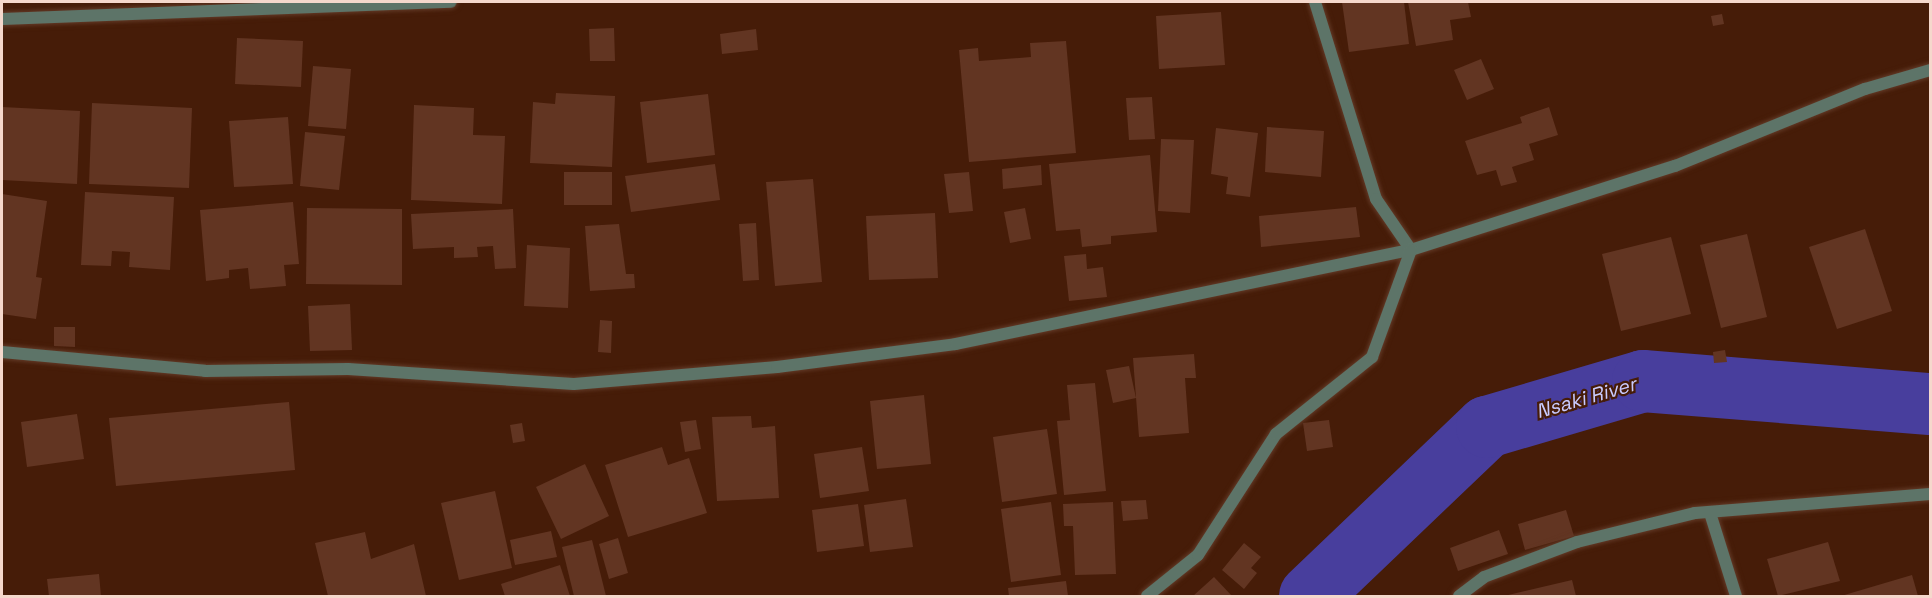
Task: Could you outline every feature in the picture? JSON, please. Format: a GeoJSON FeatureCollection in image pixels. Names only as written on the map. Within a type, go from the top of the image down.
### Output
{"type":"FeatureCollection","features":[{"type":"Feature","properties":{"kind":"street"},"geometry":{"type":"LineString","coordinates":[[2,19],[451,2]]}},
{"type":"Feature","properties":{"kind":"street"},"geometry":{"type":"LineString","coordinates":[[1315,2],[1376,200],[1411,250]]}},
{"type":"Feature","properties":{"kind":"street"},"geometry":{"type":"LineString","coordinates":[[2,352],[205,370],[348,369],[574,384],[777,368],[956,344],[1411,250],[1675,166],[1865,89],[1930,70]]}},
{"type":"Feature","properties":{"kind":"street"},"geometry":{"type":"LineString","coordinates":[[1147,597],[1198,555],[1276,434],[1372,357],[1411,250]]}},
{"type":"Feature","properties":{"kind":"street"},"geometry":{"type":"LineString","coordinates":[[1459,597],[1484,577],[1577,542],[1695,513],[1930,494]]}},
{"type":"Feature","properties":{"kind":"street"},"geometry":{"type":"LineString","coordinates":[[1710,513],[1736,597]]}},
{"type":"Feature","properties":{"kind":"building"},"geometry":{"type":"Polygon","coordinates":[[[1342,2],[1404,2],[1409,44],[1349,52],[1342,2]]]}},
{"type":"Feature","properties":{"kind":"building"},"geometry":{"type":"Polygon","coordinates":[[[1408,2],[1468,2],[1471,17],[1450,20],[1453,40],[1416,46],[1408,2]]]}},
{"type":"Feature","properties":{"kind":"building"},"geometry":{"type":"Polygon","coordinates":[[[1221,12],[1225,65],[1159,69],[1156,16],[1221,12]]]}},
{"type":"Feature","properties":{"kind":"building"},"geometry":{"type":"Polygon","coordinates":[[[1722,14],[1724,24],[1713,26],[1711,16],[1722,14]]]}},
{"type":"Feature","properties":{"kind":"building"},"geometry":{"type":"Polygon","coordinates":[[[614,28],[615,61],[590,61],[589,29],[614,28]]]}},
{"type":"Feature","properties":{"kind":"building"},"geometry":{"type":"Polygon","coordinates":[[[756,29],[758,50],[722,54],[720,34],[756,29]]]}},
{"type":"Feature","properties":{"kind":"building"},"geometry":{"type":"Polygon","coordinates":[[[237,38],[303,41],[301,87],[235,84],[237,38]]]}},
{"type":"Feature","properties":{"kind":"building"},"geometry":{"type":"Polygon","coordinates":[[[1066,41],[1076,153],[969,162],[959,50],[978,48],[979,61],[1031,57],[1030,43],[1066,41]]]}},
{"type":"Feature","properties":{"kind":"building"},"geometry":{"type":"Polygon","coordinates":[[[1481,59],[1494,89],[1467,100],[1454,70],[1481,59]]]}},
{"type":"Feature","properties":{"kind":"building"},"geometry":{"type":"Polygon","coordinates":[[[313,66],[351,69],[346,129],[308,126],[313,66]]]}},
{"type":"Feature","properties":{"kind":"building"},"geometry":{"type":"Polygon","coordinates":[[[556,93],[615,96],[612,167],[530,163],[533,102],[555,104],[556,93]]]}},
{"type":"Feature","properties":{"kind":"building"},"geometry":{"type":"Polygon","coordinates":[[[708,94],[715,155],[647,163],[640,102],[708,94]]]}},
{"type":"Feature","properties":{"kind":"building"},"geometry":{"type":"Polygon","coordinates":[[[1152,97],[1155,139],[1129,140],[1126,98],[1152,97]]]}},
{"type":"Feature","properties":{"kind":"building"},"geometry":{"type":"Polygon","coordinates":[[[92,103],[192,108],[189,188],[89,184],[92,103]]]}},
{"type":"Feature","properties":{"kind":"building"},"geometry":{"type":"Polygon","coordinates":[[[414,105],[474,108],[473,135],[505,136],[502,204],[411,200],[414,105]]]}},
{"type":"Feature","properties":{"kind":"building"},"geometry":{"type":"Polygon","coordinates":[[[2,107],[80,111],[77,184],[2,180],[2,107]]]}},
{"type":"Feature","properties":{"kind":"building"},"geometry":{"type":"Polygon","coordinates":[[[1549,107],[1558,135],[1529,144],[1534,160],[1512,167],[1517,182],[1501,186],[1496,170],[1477,175],[1465,141],[1522,123],[1520,117],[1549,107]]]}},
{"type":"Feature","properties":{"kind":"building"},"geometry":{"type":"Polygon","coordinates":[[[288,117],[293,184],[234,187],[229,121],[288,117]]]}},
{"type":"Feature","properties":{"kind":"building"},"geometry":{"type":"Polygon","coordinates":[[[1267,127],[1324,131],[1321,177],[1265,172],[1267,127]]]}},
{"type":"Feature","properties":{"kind":"building"},"geometry":{"type":"Polygon","coordinates":[[[1216,128],[1258,133],[1250,197],[1226,194],[1228,177],[1211,174],[1216,128]]]}},
{"type":"Feature","properties":{"kind":"building"},"geometry":{"type":"Polygon","coordinates":[[[305,132],[345,136],[339,190],[300,186],[305,132]]]}},
{"type":"Feature","properties":{"kind":"building"},"geometry":{"type":"Polygon","coordinates":[[[1161,139],[1194,140],[1190,213],[1158,211],[1161,139]]]}},
{"type":"Feature","properties":{"kind":"building"},"geometry":{"type":"Polygon","coordinates":[[[1150,155],[1157,232],[1111,236],[1111,244],[1082,247],[1080,229],[1056,231],[1049,164],[1150,155]]]}},
{"type":"Feature","properties":{"kind":"building"},"geometry":{"type":"Polygon","coordinates":[[[715,164],[720,200],[631,212],[625,176],[715,164]]]}},
{"type":"Feature","properties":{"kind":"building"},"geometry":{"type":"Polygon","coordinates":[[[1041,165],[1042,185],[1003,189],[1002,169],[1041,165]]]}},
{"type":"Feature","properties":{"kind":"building"},"geometry":{"type":"Polygon","coordinates":[[[564,172],[612,172],[612,205],[564,205],[564,172]]]}},
{"type":"Feature","properties":{"kind":"building"},"geometry":{"type":"Polygon","coordinates":[[[969,172],[973,211],[949,213],[944,174],[969,172]]]}},
{"type":"Feature","properties":{"kind":"building"},"geometry":{"type":"Polygon","coordinates":[[[813,179],[822,282],[775,286],[766,182],[813,179]]]}},
{"type":"Feature","properties":{"kind":"building"},"geometry":{"type":"Polygon","coordinates":[[[85,192],[174,197],[170,270],[129,267],[130,252],[112,251],[111,266],[81,265],[85,192]]]}},
{"type":"Feature","properties":{"kind":"building"},"geometry":{"type":"Polygon","coordinates":[[[2,194],[47,201],[36,277],[42,278],[36,319],[2,314],[2,194]]]}},
{"type":"Feature","properties":{"kind":"building"},"geometry":{"type":"Polygon","coordinates":[[[293,202],[299,264],[284,265],[286,286],[250,289],[248,268],[229,270],[229,278],[206,281],[200,210],[293,202]]]}},
{"type":"Feature","properties":{"kind":"building"},"geometry":{"type":"Polygon","coordinates":[[[1356,207],[1360,237],[1261,247],[1259,216],[1356,207]]]}},
{"type":"Feature","properties":{"kind":"building"},"geometry":{"type":"Polygon","coordinates":[[[307,208],[402,209],[402,285],[306,284],[307,208]]]}},
{"type":"Feature","properties":{"kind":"building"},"geometry":{"type":"Polygon","coordinates":[[[1025,208],[1031,239],[1010,243],[1004,212],[1025,208]]]}},
{"type":"Feature","properties":{"kind":"building"},"geometry":{"type":"Polygon","coordinates":[[[513,209],[516,268],[495,269],[493,246],[477,247],[478,257],[454,258],[454,247],[413,249],[411,214],[513,209]]]}},
{"type":"Feature","properties":{"kind":"building"},"geometry":{"type":"Polygon","coordinates":[[[935,213],[938,278],[869,280],[866,216],[935,213]]]}},
{"type":"Feature","properties":{"kind":"building"},"geometry":{"type":"Polygon","coordinates":[[[756,223],[759,280],[743,281],[739,224],[756,223]]]}},
{"type":"Feature","properties":{"kind":"building"},"geometry":{"type":"Polygon","coordinates":[[[619,224],[626,274],[634,274],[635,288],[590,291],[585,226],[619,224]]]}},
{"type":"Feature","properties":{"kind":"building"},"geometry":{"type":"Polygon","coordinates":[[[1865,229],[1892,311],[1837,329],[1809,247],[1865,229]]]}},
{"type":"Feature","properties":{"kind":"building"},"geometry":{"type":"Polygon","coordinates":[[[1747,234],[1767,317],[1721,328],[1700,245],[1747,234]]]}},
{"type":"Feature","properties":{"kind":"building"},"geometry":{"type":"Polygon","coordinates":[[[1671,237],[1691,314],[1621,331],[1602,254],[1671,237]]]}},
{"type":"Feature","properties":{"kind":"building"},"geometry":{"type":"Polygon","coordinates":[[[527,245],[570,248],[568,308],[524,306],[527,245]]]}},
{"type":"Feature","properties":{"kind":"building"},"geometry":{"type":"Polygon","coordinates":[[[1086,254],[1087,269],[1103,267],[1107,297],[1069,301],[1064,256],[1086,254]]]}},
{"type":"Feature","properties":{"kind":"building"},"geometry":{"type":"Polygon","coordinates":[[[350,304],[352,350],[310,351],[308,306],[350,304]]]}},
{"type":"Feature","properties":{"kind":"building"},"geometry":{"type":"Polygon","coordinates":[[[600,320],[612,321],[611,353],[598,352],[600,320]]]}},
{"type":"Feature","properties":{"kind":"building"},"geometry":{"type":"Polygon","coordinates":[[[54,327],[75,327],[75,347],[54,346],[54,327]]]}},
{"type":"Feature","properties":{"kind":"building"},"geometry":{"type":"Polygon","coordinates":[[[1725,350],[1727,362],[1714,363],[1713,352],[1725,350]]]}},
{"type":"Feature","properties":{"kind":"building"},"geometry":{"type":"Polygon","coordinates":[[[1194,354],[1196,378],[1185,378],[1189,433],[1139,437],[1133,358],[1194,354]]]}},
{"type":"Feature","properties":{"kind":"building"},"geometry":{"type":"Polygon","coordinates":[[[1129,366],[1136,398],[1113,403],[1106,370],[1129,366]]]}},
{"type":"Feature","properties":{"kind":"building"},"geometry":{"type":"Polygon","coordinates":[[[1095,383],[1106,491],[1064,495],[1057,421],[1070,420],[1067,385],[1095,383]]]}},
{"type":"Feature","properties":{"kind":"building"},"geometry":{"type":"Polygon","coordinates":[[[924,395],[931,464],[877,469],[870,401],[924,395]]]}},
{"type":"Feature","properties":{"kind":"building"},"geometry":{"type":"Polygon","coordinates":[[[289,402],[295,470],[116,486],[109,418],[289,402]]]}},
{"type":"Feature","properties":{"kind":"building"},"geometry":{"type":"Polygon","coordinates":[[[77,414],[84,459],[27,467],[21,422],[77,414]]]}},
{"type":"Feature","properties":{"kind":"building"},"geometry":{"type":"Polygon","coordinates":[[[751,416],[752,428],[775,426],[779,498],[717,501],[712,417],[751,416]]]}},
{"type":"Feature","properties":{"kind":"building"},"geometry":{"type":"Polygon","coordinates":[[[696,420],[701,449],[685,452],[680,422],[696,420]]]}},
{"type":"Feature","properties":{"kind":"building"},"geometry":{"type":"Polygon","coordinates":[[[1329,420],[1333,447],[1307,451],[1303,423],[1329,420]]]}},
{"type":"Feature","properties":{"kind":"building"},"geometry":{"type":"Polygon","coordinates":[[[522,423],[525,441],[513,443],[510,425],[522,423]]]}},
{"type":"Feature","properties":{"kind":"building"},"geometry":{"type":"Polygon","coordinates":[[[1047,429],[1057,494],[1002,502],[993,437],[1047,429]]]}},
{"type":"Feature","properties":{"kind":"building"},"geometry":{"type":"Polygon","coordinates":[[[662,447],[668,465],[689,458],[707,513],[628,537],[605,465],[662,447]]]}},
{"type":"Feature","properties":{"kind":"building"},"geometry":{"type":"Polygon","coordinates":[[[862,447],[869,491],[820,498],[814,454],[862,447]]]}},
{"type":"Feature","properties":{"kind":"building"},"geometry":{"type":"Polygon","coordinates":[[[585,464],[609,516],[561,539],[536,487],[585,464]]]}},
{"type":"Feature","properties":{"kind":"building"},"geometry":{"type":"Polygon","coordinates":[[[495,491],[512,568],[459,580],[441,503],[495,491]]]}},
{"type":"Feature","properties":{"kind":"building"},"geometry":{"type":"Polygon","coordinates":[[[906,499],[913,547],[870,552],[864,505],[906,499]]]}},
{"type":"Feature","properties":{"kind":"building"},"geometry":{"type":"Polygon","coordinates":[[[1146,500],[1148,519],[1123,521],[1121,501],[1146,500]]]}},
{"type":"Feature","properties":{"kind":"building"},"geometry":{"type":"Polygon","coordinates":[[[1051,502],[1061,575],[1011,582],[1001,509],[1051,502]]]}},
{"type":"Feature","properties":{"kind":"building"},"geometry":{"type":"Polygon","coordinates":[[[1113,502],[1116,574],[1075,575],[1073,526],[1064,526],[1063,504],[1113,502]]]}},
{"type":"Feature","properties":{"kind":"building"},"geometry":{"type":"Polygon","coordinates":[[[858,504],[864,546],[817,552],[812,510],[858,504]]]}},
{"type":"Feature","properties":{"kind":"building"},"geometry":{"type":"Polygon","coordinates":[[[1566,510],[1574,536],[1525,550],[1518,524],[1566,510]]]}},
{"type":"Feature","properties":{"kind":"building"},"geometry":{"type":"Polygon","coordinates":[[[1499,530],[1508,554],[1458,571],[1450,548],[1499,530]]]}},
{"type":"Feature","properties":{"kind":"building"},"geometry":{"type":"Polygon","coordinates":[[[551,531],[557,557],[515,565],[510,540],[551,531]]]}},
{"type":"Feature","properties":{"kind":"building"},"geometry":{"type":"Polygon","coordinates":[[[365,532],[371,559],[414,544],[426,596],[328,596],[315,543],[365,532]]]}},
{"type":"Feature","properties":{"kind":"building"},"geometry":{"type":"Polygon","coordinates":[[[618,538],[628,573],[609,579],[599,544],[618,538]]]}},
{"type":"Feature","properties":{"kind":"building"},"geometry":{"type":"Polygon","coordinates":[[[592,540],[606,596],[574,596],[562,547],[592,540]]]}},
{"type":"Feature","properties":{"kind":"building"},"geometry":{"type":"Polygon","coordinates":[[[1828,542],[1840,581],[1778,596],[1767,559],[1828,542]]]}},
{"type":"Feature","properties":{"kind":"building"},"geometry":{"type":"Polygon","coordinates":[[[1244,543],[1261,557],[1251,568],[1257,573],[1244,589],[1222,570],[1244,543]]]}},
{"type":"Feature","properties":{"kind":"building"},"geometry":{"type":"Polygon","coordinates":[[[560,565],[570,596],[505,596],[501,584],[560,565]]]}},
{"type":"Feature","properties":{"kind":"building"},"geometry":{"type":"Polygon","coordinates":[[[99,574],[101,596],[49,596],[47,579],[99,574]]]}},
{"type":"Feature","properties":{"kind":"building"},"geometry":{"type":"Polygon","coordinates":[[[1912,575],[1918,596],[1841,596],[1912,575]]]}},
{"type":"Feature","properties":{"kind":"building"},"geometry":{"type":"Polygon","coordinates":[[[1214,577],[1232,596],[1193,596],[1214,577]]]}},
{"type":"Feature","properties":{"kind":"building"},"geometry":{"type":"Polygon","coordinates":[[[1572,580],[1576,596],[1504,596],[1572,580]]]}},
{"type":"Feature","properties":{"kind":"building"},"geometry":{"type":"Polygon","coordinates":[[[1066,581],[1068,596],[1009,596],[1008,588],[1066,581]]]}},
{"type":"Feature","properties":{"kind":"waterway","name":"Nsaki River"},"geometry":{"type":"LineString","coordinates":[[1310,596],[1487,427],[1643,381],[1930,404]]}}]}
